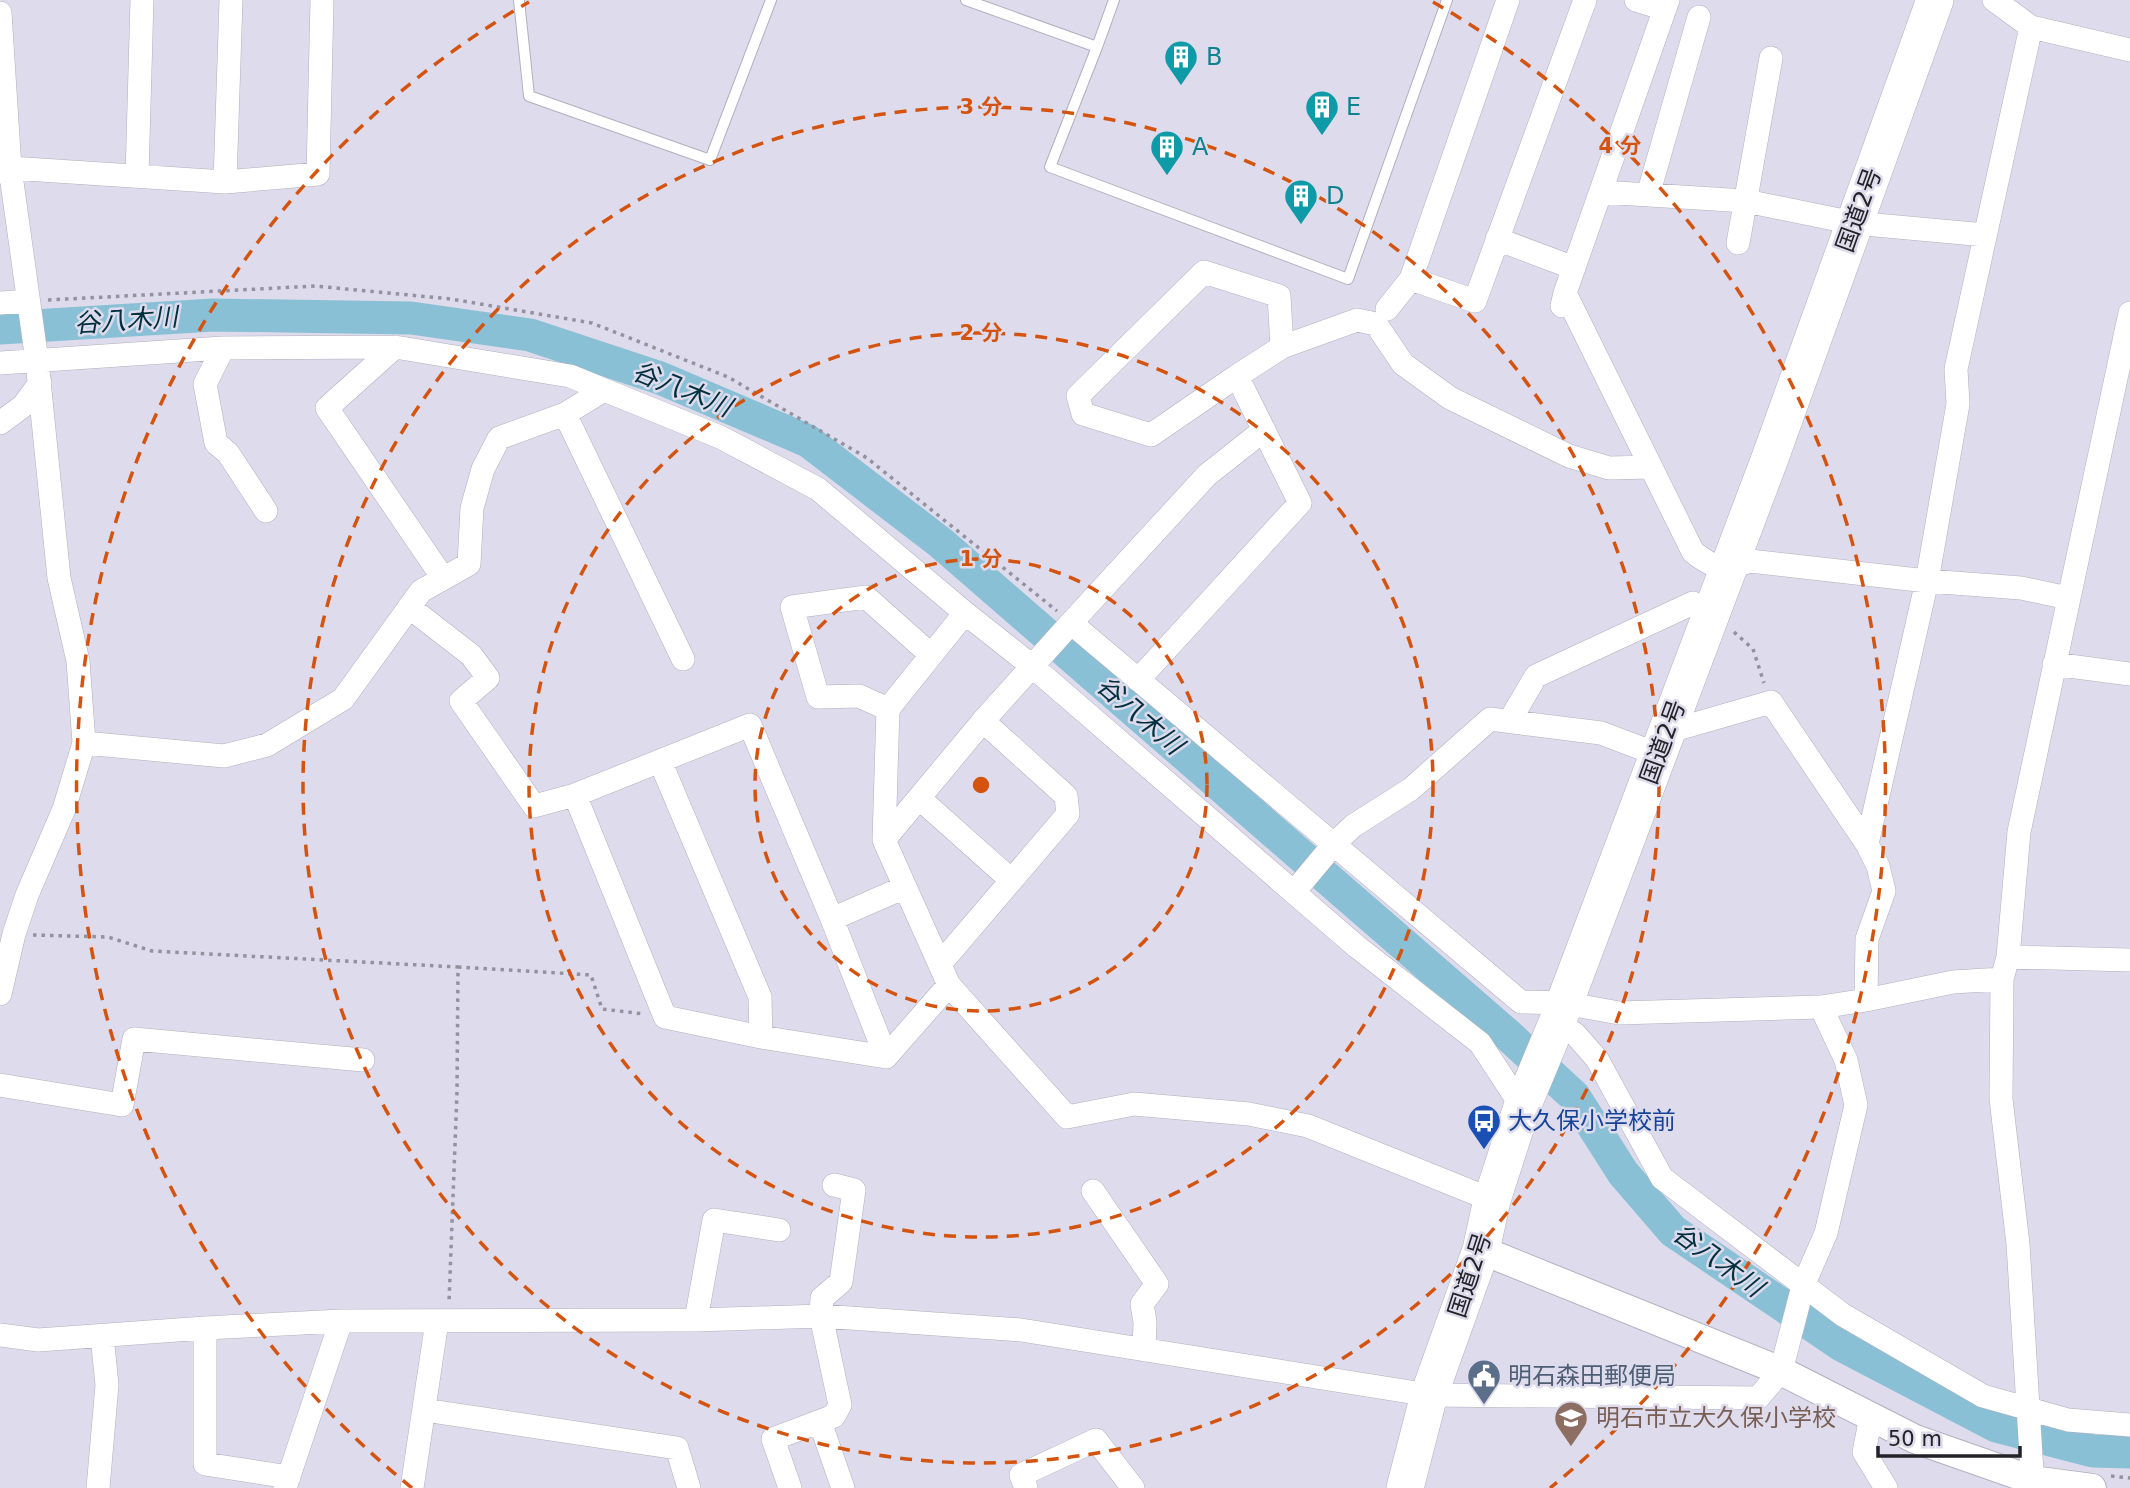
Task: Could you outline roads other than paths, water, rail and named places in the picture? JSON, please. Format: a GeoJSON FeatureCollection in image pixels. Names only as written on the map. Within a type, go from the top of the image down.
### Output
{"type":"FeatureCollection","features":[{"type":"Feature","properties":{"kind":"highway","name":"国道2号"},"geometry":{"type":"LineString","coordinates":[[1405,1488],[1429,1395],[1481,1250],[1492,1200],[1522,1107],[1770,458],[1936,0]]}},
{"type":"Feature","properties":{"kind":"street"},"geometry":{"type":"LineString","coordinates":[[137,176],[142,0]]}},
{"type":"Feature","properties":{"kind":"street"},"geometry":{"type":"LineString","coordinates":[[225,182],[231,0]]}},
{"type":"Feature","properties":{"kind":"street"},"geometry":{"type":"LineString","coordinates":[[3,164],[225,182],[318,174],[322,0]]}},
{"type":"Feature","properties":{"kind":"street"},"geometry":{"type":"LineString","coordinates":[[1387,309],[1411,279],[1508,0]]}},
{"type":"Feature","properties":{"kind":"street"},"geometry":{"type":"LineString","coordinates":[[1411,279],[1475,301],[1586,0]]}},
{"type":"Feature","properties":{"kind":"street"},"geometry":{"type":"LineString","coordinates":[[1636,0],[1667,5],[1563,303],[1651,467],[1693,552],[1710,565],[1728,568],[1750,561],[1927,581],[2021,588],[2068,598]]}},
{"type":"Feature","properties":{"kind":"street"},"geometry":{"type":"LineString","coordinates":[[1994,0],[2031,27],[2130,50]]}},
{"type":"Feature","properties":{"kind":"street"},"geometry":{"type":"LineString","coordinates":[[0,13],[3,164],[39,372],[59,578],[78,661],[84,744],[64,809],[27,895],[14,934],[0,994]]}},
{"type":"Feature","properties":{"kind":"street"},"geometry":{"type":"LineString","coordinates":[[1648,195],[1699,17]]}},
{"type":"Feature","properties":{"kind":"street"},"geometry":{"type":"LineString","coordinates":[[1867,844],[1927,581],[1958,404],[1956,369],[2031,27]]}},
{"type":"Feature","properties":{"kind":"street"},"geometry":{"type":"LineString","coordinates":[[1738,243],[1771,58]]}},
{"type":"Feature","properties":{"kind":"street"},"geometry":{"type":"LineString","coordinates":[[1601,192],[1746,201],[1854,223],[1985,235]]}},
{"type":"Feature","properties":{"kind":"street"},"geometry":{"type":"LineString","coordinates":[[1497,239],[1574,268]]}},
{"type":"Feature","properties":{"kind":"street"},"geometry":{"type":"LineString","coordinates":[[1282,347],[1279,296],[1204,272],[1078,396],[1083,414],[1151,435],[1282,347],[1357,320],[1376,324],[1404,364],[1450,398],[1569,456],[1609,468],[1651,467]]}},
{"type":"Feature","properties":{"kind":"street"},"geometry":{"type":"LineString","coordinates":[[0,303],[28,301]]}},
{"type":"Feature","properties":{"kind":"street"},"geometry":{"type":"LineString","coordinates":[[2031,1474],[2018,1244],[2001,1099],[2005,968],[2019,832],[2130,313]]}},
{"type":"Feature","properties":{"kind":"street"},"geometry":{"type":"LineString","coordinates":[[0,363],[39,372],[223,348],[395,347],[570,376],[720,437],[818,489],[965,614],[1032,666],[1356,947],[1480,1043],[1522,1107]]}},
{"type":"Feature","properties":{"kind":"street"},"geometry":{"type":"LineString","coordinates":[[395,347],[327,408],[443,578]]}},
{"type":"Feature","properties":{"kind":"street"},"geometry":{"type":"LineString","coordinates":[[223,348],[205,384],[216,443],[228,453],[267,511]]}},
{"type":"Feature","properties":{"kind":"street"},"geometry":{"type":"LineString","coordinates":[[0,423],[23,406],[39,372]]}},
{"type":"Feature","properties":{"kind":"street"},"geometry":{"type":"LineString","coordinates":[[1139,680],[1300,503],[1237,376]]}},
{"type":"Feature","properties":{"kind":"street"},"geometry":{"type":"LineString","coordinates":[[84,744],[224,756],[267,745],[343,699],[421,591],[469,564],[472,508],[483,469],[499,439],[565,414],[604,390]]}},
{"type":"Feature","properties":{"kind":"street"},"geometry":{"type":"LineString","coordinates":[[565,414],[683,659]]}},
{"type":"Feature","properties":{"kind":"street"},"geometry":{"type":"LineString","coordinates":[[884,840],[983,721],[1207,475],[1264,429]]}},
{"type":"Feature","properties":{"kind":"street"},"geometry":{"type":"LineString","coordinates":[[888,709],[859,696],[818,697],[792,607],[866,597],[930,654]]}},
{"type":"Feature","properties":{"kind":"street"},"geometry":{"type":"LineString","coordinates":[[1510,720],[1536,676],[1693,603],[1711,612]]}},
{"type":"Feature","properties":{"kind":"street"},"geometry":{"type":"LineString","coordinates":[[409,607],[471,655],[488,677],[461,701],[534,806],[575,794],[750,725],[832,919],[886,1057]]}},
{"type":"Feature","properties":{"kind":"street"},"geometry":{"type":"LineString","coordinates":[[965,614],[888,709],[884,840],[944,975],[1067,1117],[1133,1104],[1249,1114],[1308,1125],[1492,1200]]}},
{"type":"Feature","properties":{"kind":"street"},"geometry":{"type":"LineString","coordinates":[[1071,623],[1521,1002],[1560,1013],[1821,1007],[1953,982],[2005,968],[2130,960]]}},
{"type":"Feature","properties":{"kind":"street"},"geometry":{"type":"LineString","coordinates":[[2054,664],[2130,674]]}},
{"type":"Feature","properties":{"kind":"street"},"geometry":{"type":"LineString","coordinates":[[1294,892],[1334,844],[1353,826],[1411,789],[1490,719],[1663,743],[1771,702],[1867,844],[1878,866],[1885,891],[1867,939],[1866,1000]]}},
{"type":"Feature","properties":{"kind":"street"},"geometry":{"type":"LineString","coordinates":[[886,1057],[1011,880],[1068,814],[1066,796],[983,721]]}},
{"type":"Feature","properties":{"kind":"street"},"geometry":{"type":"LineString","coordinates":[[660,761],[760,997],[761,1037]]}},
{"type":"Feature","properties":{"kind":"street"},"geometry":{"type":"LineString","coordinates":[[575,794],[665,1017],[761,1037],[886,1057]]}},
{"type":"Feature","properties":{"kind":"street"},"geometry":{"type":"LineString","coordinates":[[919,798],[1011,880]]}},
{"type":"Feature","properties":{"kind":"street"},"geometry":{"type":"LineString","coordinates":[[832,919],[905,887]]}},
{"type":"Feature","properties":{"kind":"street"},"geometry":{"type":"LineString","coordinates":[[0,1335],[38,1340],[341,1321],[696,1320],[821,1316],[1021,1330],[1429,1395],[1758,1398],[1781,1371],[1803,1286],[1826,1233],[1856,1105],[1846,1060],[1821,1007]]}},
{"type":"Feature","properties":{"kind":"street"},"geometry":{"type":"LineString","coordinates":[[1560,1013],[1597,1059],[1662,1178],[1843,1315],[1983,1396],[2029,1413],[2068,1420],[2130,1425]]}},
{"type":"Feature","properties":{"kind":"street"},"geometry":{"type":"LineString","coordinates":[[0,1085],[122,1105],[134,1039],[363,1060]]}},
{"type":"Feature","properties":{"kind":"street"},"geometry":{"type":"LineString","coordinates":[[790,1488],[773,1439],[834,1416],[840,1405],[821,1316],[822,1298],[841,1282],[854,1190],[834,1185]]}},
{"type":"Feature","properties":{"kind":"street"},"geometry":{"type":"LineString","coordinates":[[1093,1191],[1157,1284],[1142,1304],[1145,1322],[1144,1350]]}},
{"type":"Feature","properties":{"kind":"street"},"geometry":{"type":"LineString","coordinates":[[696,1320],[714,1220],[779,1230]]}},
{"type":"Feature","properties":{"kind":"street"},"geometry":{"type":"LineString","coordinates":[[1481,1250],[1781,1371],[1914,1439],[2031,1474],[2092,1488]]}},
{"type":"Feature","properties":{"kind":"street"},"geometry":{"type":"LineString","coordinates":[[205,1328],[205,1465],[287,1483],[341,1321]]}},
{"type":"Feature","properties":{"kind":"street"},"geometry":{"type":"LineString","coordinates":[[412,1488],[438,1321]]}},
{"type":"Feature","properties":{"kind":"street"},"geometry":{"type":"LineString","coordinates":[[98,1488],[107,1385],[102,1336]]}},
{"type":"Feature","properties":{"kind":"street"},"geometry":{"type":"LineString","coordinates":[[424,1410],[677,1448],[689,1488]]}},
{"type":"Feature","properties":{"kind":"street"},"geometry":{"type":"LineString","coordinates":[[1871,1417],[1864,1452],[1886,1488]]}},
{"type":"Feature","properties":{"kind":"street"},"geometry":{"type":"LineString","coordinates":[[820,1422],[843,1488]]}},
{"type":"Feature","properties":{"kind":"street"},"geometry":{"type":"LineString","coordinates":[[1026,1488],[1021,1475],[1096,1440],[1133,1488]]}},
{"type":"Feature","properties":{"kind":"lane"},"geometry":{"type":"LineString","coordinates":[[519,0],[529,96],[710,160],[771,0]]}},
{"type":"Feature","properties":{"kind":"lane"},"geometry":{"type":"LineString","coordinates":[[966,0],[1097,47]]}},
{"type":"Feature","properties":{"kind":"lane"},"geometry":{"type":"LineString","coordinates":[[1114,0],[1050,167],[1348,278],[1447,0]]}},
{"type":"Feature","properties":{"kind":"waterway","name":"谷八木川"},"geometry":{"type":"LineString","coordinates":[[0,328],[213,315],[411,318],[530,335],[660,378],[808,441],[941,543],[1509,1036],[1574,1096],[1623,1173],[1673,1231],[1843,1346],[1996,1426],[2093,1451],[2130,1452]]}},
{"type":"Feature","properties":{"kind":"place","name":"B"},"geometry":{"type":"Point","coordinates":[1181,87]}},
{"type":"Feature","properties":{"kind":"place","name":"E"},"geometry":{"type":"Point","coordinates":[1322,137]}},
{"type":"Feature","properties":{"kind":"place","name":"A"},"geometry":{"type":"Point","coordinates":[1167,177]}},
{"type":"Feature","properties":{"kind":"place","name":"D"},"geometry":{"type":"Point","coordinates":[1301,226]}},
{"type":"Feature","properties":{"kind":"place","name":"大久保小学校前"},"geometry":{"type":"Point","coordinates":[1484,1151]}},
{"type":"Feature","properties":{"kind":"place","name":"明石森田郵便局"},"geometry":{"type":"Point","coordinates":[1484,1406]}},
{"type":"Feature","properties":{"kind":"place","name":"明石市立大久保小学校"},"geometry":{"type":"Point","coordinates":[1571,1448]}}]}
